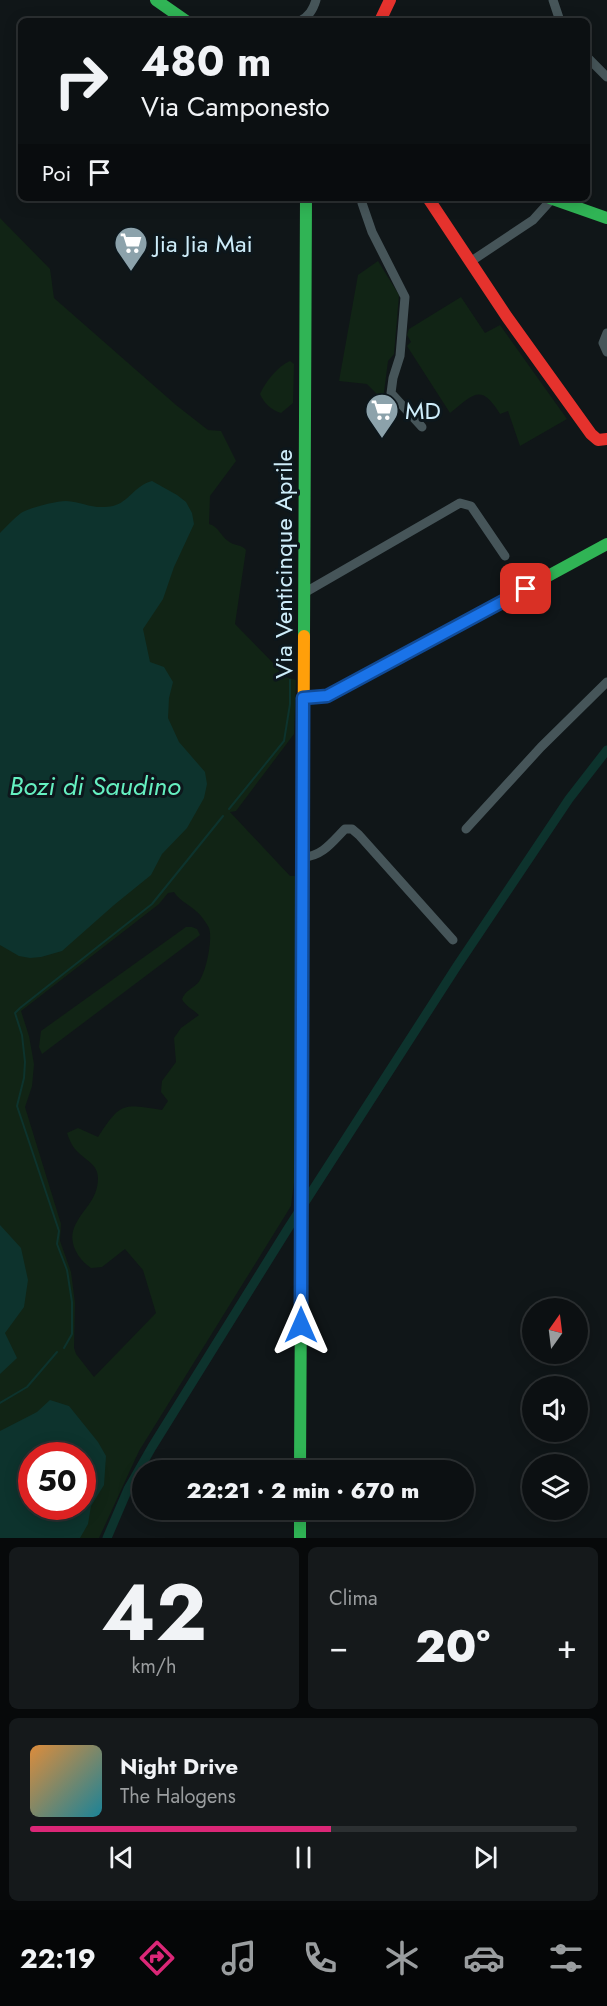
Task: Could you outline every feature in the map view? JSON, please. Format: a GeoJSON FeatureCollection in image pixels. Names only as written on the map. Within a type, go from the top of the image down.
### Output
{"type":"FeatureCollection","features":[{"type":"Feature","properties":{"kind":"main road"},"geometry":{"type":"LineString","coordinates":[[143,0],[168,18]]}},
{"type":"Feature","properties":{"kind":"main road"},"geometry":{"type":"LineString","coordinates":[[156,0],[182,18]]}},
{"type":"Feature","properties":{"kind":"main road"},"geometry":{"type":"LineString","coordinates":[[381,18],[390,0]]}},
{"type":"Feature","properties":{"kind":"main road","name":"Via Venticinque Aprile"},"geometry":{"type":"LineString","coordinates":[[300,1460],[306,201]]}},
{"type":"Feature","properties":{"kind":"main road"},"geometry":{"type":"LineString","coordinates":[[430,201],[591,434],[598,440],[607,439]]}},
{"type":"Feature","properties":{"kind":"main road"},"geometry":{"type":"LineString","coordinates":[[559,201],[607,218]]}},
{"type":"Feature","properties":{"kind":"main road"},"geometry":{"type":"LineString","coordinates":[[303,698],[327,696],[607,544]]}},
{"type":"Feature","properties":{"kind":"main road"},"geometry":{"type":"LineString","coordinates":[[300,1520],[300,1538]]}},
{"type":"Feature","properties":{"kind":"street"},"geometry":{"type":"LineString","coordinates":[[305,18],[314,8],[316,0]]}},
{"type":"Feature","properties":{"kind":"street"},"geometry":{"type":"LineString","coordinates":[[553,0],[559,18]]}},
{"type":"Feature","properties":{"kind":"street"},"geometry":{"type":"LineString","coordinates":[[590,60],[607,78]]}},
{"type":"Feature","properties":{"kind":"street"},"geometry":{"type":"LineString","coordinates":[[362,201],[372,232],[405,297],[400,356],[391,393],[422,427]]}},
{"type":"Feature","properties":{"kind":"street"},"geometry":{"type":"LineString","coordinates":[[470,261],[533,220],[549,201]]}},
{"type":"Feature","properties":{"kind":"street"},"geometry":{"type":"LineString","coordinates":[[607,333],[603,343],[607,352]]}},
{"type":"Feature","properties":{"kind":"street"},"geometry":{"type":"LineString","coordinates":[[304,593],[460,503],[471,506],[505,556]]}},
{"type":"Feature","properties":{"kind":"street"},"geometry":{"type":"LineString","coordinates":[[466,830],[541,747],[607,682]]}},
{"type":"Feature","properties":{"kind":"street"},"geometry":{"type":"LineString","coordinates":[[303,857],[311,857],[324,850],[345,829],[352,829],[453,940]]}},
{"type":"Feature","properties":{"kind":"shaded area"},"geometry":{"type":"Polygon","coordinates":[[[0,218],[50,269],[54,298],[176,405],[208,430],[221,431],[236,461],[210,496],[209,524],[228,541],[246,550],[235,624],[276,666],[282,676],[296,680],[294,734],[236,811],[230,812],[290,876],[295,876],[295,1175],[291,1206],[135,1460],[132,1460],[132,1466],[99,1538],[0,1538],[0,218]],[[174,892],[168,893],[159,904],[21,1011],[29,1036],[34,1064],[32,1086],[25,1107],[61,1224],[60,1241],[71,1272],[75,1303],[74,1348],[94,1377],[156,1313],[143,1270],[125,1249],[102,1267],[91,1268],[82,1261],[76,1251],[72,1240],[74,1228],[95,1193],[98,1174],[94,1166],[75,1148],[67,1133],[78,1128],[98,1137],[118,1111],[130,1107],[162,1110],[168,1101],[161,1092],[162,1081],[176,1062],[174,1038],[181,1028],[199,1015],[182,999],[201,979],[210,940],[209,928],[201,916],[174,892]]]}},
{"type":"Feature","properties":{"kind":"shaded area"},"geometry":{"type":"Polygon","coordinates":[[[378,261],[399,295],[394,354],[388,361],[383,400],[367,384],[339,381],[358,275],[378,261]]]}},
{"type":"Feature","properties":{"kind":"shaded area"},"geometry":{"type":"Polygon","coordinates":[[[461,297],[485,333],[500,325],[567,419],[520,446],[508,411],[500,414],[488,398],[482,395],[471,397],[450,413],[407,346],[411,342],[407,335],[409,329],[461,297]]]}},
{"type":"Feature","properties":{"kind":"shaded area"},"geometry":{"type":"Polygon","coordinates":[[[290,361],[294,364],[293,403],[281,413],[268,406],[260,394],[272,375],[290,361]]]}},
{"type":"Feature","properties":{"kind":"shaded area"},"geometry":{"type":"Polygon","coordinates":[[[186,927],[197,929],[200,935],[42,1054],[39,1047],[41,1031],[186,927]]]}},
{"type":"Feature","properties":{"kind":"water","name":"Bozi di Saudino"},"geometry":{"type":"Polygon","coordinates":[[[152,481],[186,502],[192,513],[194,524],[174,567],[163,599],[143,629],[150,662],[164,667],[173,682],[168,718],[179,742],[205,772],[207,784],[204,798],[187,828],[162,854],[151,875],[62,951],[41,957],[19,956],[0,945],[0,533],[18,515],[30,509],[66,501],[94,506],[113,506],[152,481]]]}},
{"type":"Feature","properties":{"kind":"water"},"geometry":{"type":"Polygon","coordinates":[[[0,1225],[21,1248],[28,1280],[24,1307],[5,1333],[17,1358],[0,1374],[0,1225]]]}},
{"type":"Feature","properties":{"kind":"water"},"geometry":{"type":"Polygon","coordinates":[[[50,1400],[69,1406],[98,1442],[106,1456],[104,1485],[96,1498],[96,1442],[18,1442],[18,1520],[89,1520],[80,1538],[0,1538],[0,1431],[37,1412],[50,1400]]]}},
{"type":"Feature","properties":{"kind":"waterway"},"geometry":{"type":"LineString","coordinates":[[229,809],[284,741],[290,704],[290,680]]}},
{"type":"Feature","properties":{"kind":"waterway"},"geometry":{"type":"LineString","coordinates":[[107,1538],[128,1489],[152,1447],[287,1230],[457,966],[569,799],[607,750]]}},
{"type":"Feature","properties":{"kind":"waterway"},"geometry":{"type":"LineString","coordinates":[[64,1348],[72,1334],[72,1302],[67,1270],[57,1244],[59,1231],[17,1106],[24,1078],[25,1062],[22,1035],[15,1013],[152,904],[223,816]]}},
{"type":"Feature","properties":{"kind":"waterway"},"geometry":{"type":"LineString","coordinates":[[0,1403],[27,1387],[57,1352]]}},
{"type":"Feature","properties":{"kind":"traffic: fast"},"geometry":{"type":"LineString","coordinates":[[156,0],[182,18]]}},
{"type":"Feature","properties":{"kind":"traffic: fast"},"geometry":{"type":"LineString","coordinates":[[304,636],[306,201]]}},
{"type":"Feature","properties":{"kind":"traffic: fast"},"geometry":{"type":"LineString","coordinates":[[559,201],[607,218]]}},
{"type":"Feature","properties":{"kind":"traffic: fast"},"geometry":{"type":"LineString","coordinates":[[303,698],[327,696],[607,544]]}},
{"type":"Feature","properties":{"kind":"traffic: fast"},"geometry":{"type":"LineString","coordinates":[[300,1460],[302,1111]]}},
{"type":"Feature","properties":{"kind":"traffic: fast"},"geometry":{"type":"LineString","coordinates":[[300,1520],[300,1538]]}},
{"type":"Feature","properties":{"kind":"traffic: slow"},"geometry":{"type":"LineString","coordinates":[[302,1111],[304,636]]}},
{"type":"Feature","properties":{"kind":"traffic: jam"},"geometry":{"type":"LineString","coordinates":[[381,18],[390,0]]}},
{"type":"Feature","properties":{"kind":"traffic: jam"},"geometry":{"type":"LineString","coordinates":[[430,201],[507,317],[591,434],[598,440],[607,439]]}},
{"type":"Feature","properties":{"kind":"place","name":"Jia Jia Mai"},"geometry":{"type":"Point","coordinates":[131,272]}},
{"type":"Feature","properties":{"kind":"place","name":"MD"},"geometry":{"type":"Point","coordinates":[382,439]}},
{"type":"Feature","properties":{"kind":"route"},"geometry":{"type":"LineString","coordinates":[[301,1325],[303,698],[327,696],[526,589]]}}]}
